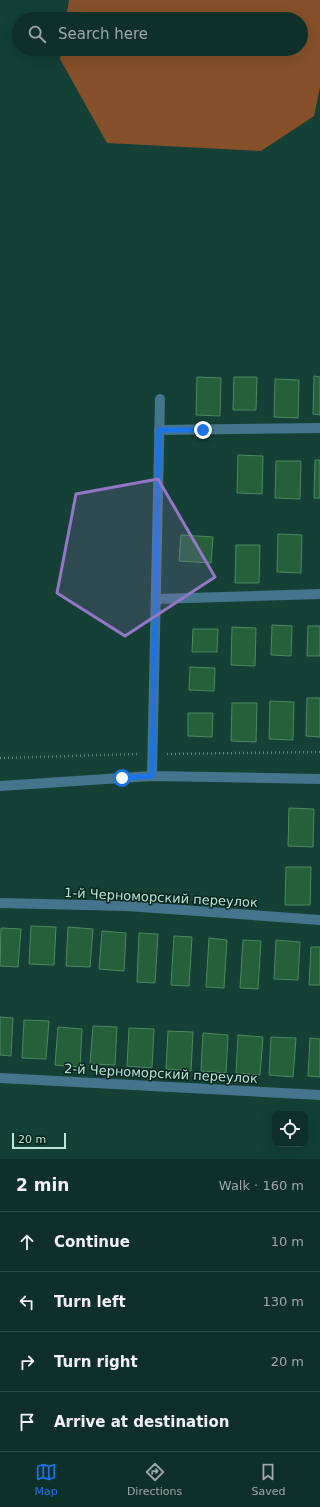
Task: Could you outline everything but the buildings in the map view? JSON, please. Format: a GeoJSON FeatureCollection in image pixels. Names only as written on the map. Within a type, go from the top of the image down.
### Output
{"type":"FeatureCollection","features":[{"type":"Feature","properties":{"kind":"street"},"geometry":{"type":"LineString","coordinates":[[152,776],[160,399]]}},
{"type":"Feature","properties":{"kind":"street"},"geometry":{"type":"LineString","coordinates":[[159,430],[320,428]]}},
{"type":"Feature","properties":{"kind":"street"},"geometry":{"type":"LineString","coordinates":[[156,598],[320,594]]}},
{"type":"Feature","properties":{"kind":"street"},"geometry":{"type":"LineString","coordinates":[[0,786],[152,776],[320,779]]}},
{"type":"Feature","properties":{"kind":"street","name":"1-й Черноморский переулок"},"geometry":{"type":"LineString","coordinates":[[0,903],[127,906],[320,920]]}},
{"type":"Feature","properties":{"kind":"street","name":"2-й Черноморский переулок"},"geometry":{"type":"LineString","coordinates":[[0,1078],[320,1095]]}},
{"type":"Feature","properties":{"kind":"path"},"geometry":{"type":"LineString","coordinates":[[0,758],[320,752]]}},
{"type":"Feature","properties":{"kind":"highlighted area"},"geometry":{"type":"Polygon","coordinates":[[[158,479],[215,577],[125,636],[57,593],[76,494],[158,479]]]}},
{"type":"Feature","properties":{"kind":"shaded area"},"geometry":{"type":"Polygon","coordinates":[[[69,0],[320,0],[320,87],[314,116],[261,151],[107,143],[60,59],[61,56],[308,56],[308,12],[67,12],[69,0]]]}},
{"type":"Feature","properties":{"kind":"route"},"geometry":{"type":"LineString","coordinates":[[122,778],[152,776],[159,430],[203,430]]}}]}
